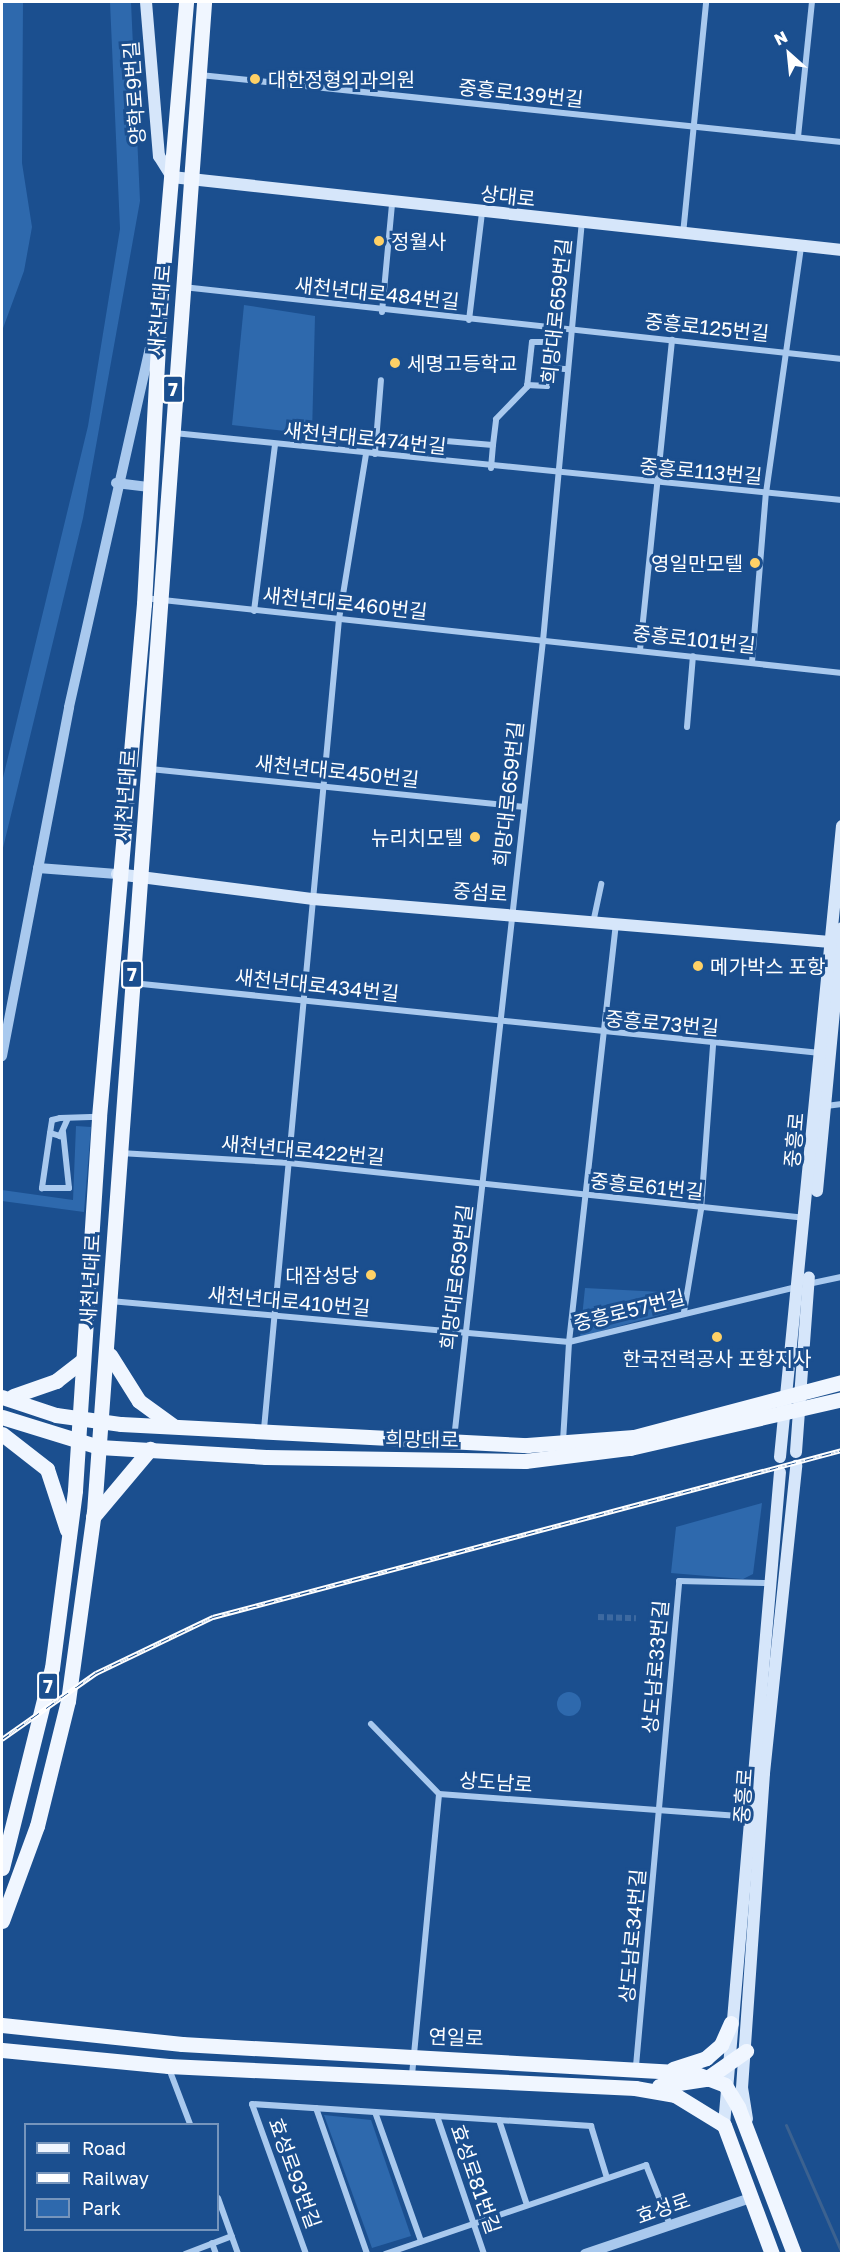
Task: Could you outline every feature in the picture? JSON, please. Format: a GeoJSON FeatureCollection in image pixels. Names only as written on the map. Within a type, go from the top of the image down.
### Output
{"type":"FeatureCollection","features":[{"type":"Feature","properties":{"kind":"main road","name":"양학로9번길"},"geometry":{"type":"LineString","coordinates":[[146,2],[159,156],[172,177]]}},
{"type":"Feature","properties":{"kind":"main road","name":"새천년대로"},"geometry":{"type":"LineString","coordinates":[[2,1922],[27,1857],[77,1656],[93,1517],[108,1348],[119,1152],[149,769],[150,487],[160,306],[186,2]]}},
{"type":"Feature","properties":{"kind":"main road","name":"새천년대로"},"geometry":{"type":"LineString","coordinates":[[2,1868],[26,1783],[52,1668],[74,1503],[74,1443],[83,1360],[117,874],[169,431],[183,287],[189,179],[204,2]]}},
{"type":"Feature","properties":{"kind":"main road","name":"상대로"},"geometry":{"type":"LineString","coordinates":[[172,177],[392,205],[842,250]]}},
{"type":"Feature","properties":{"kind":"main road","name":"중흥로"},"geometry":{"type":"LineString","coordinates":[[780,1457],[792,1404],[826,1106],[842,826]]}},
{"type":"Feature","properties":{"kind":"main road","name":"중섬로"},"geometry":{"type":"LineString","coordinates":[[117,874],[313,899],[512,914],[616,926],[837,944]]}},
{"type":"Feature","properties":{"kind":"main road","name":"중흥로"},"geometry":{"type":"LineString","coordinates":[[804,1285],[806,1218],[821,1053],[837,944],[842,928]]}},
{"type":"Feature","properties":{"kind":"main road"},"geometry":{"type":"LineString","coordinates":[[108,1348],[114,1369],[132,1394],[172,1425]]}},
{"type":"Feature","properties":{"kind":"main road"},"geometry":{"type":"LineString","coordinates":[[5,1395],[56,1381],[83,1360]]}},
{"type":"Feature","properties":{"kind":"main road","name":"희망대로"},"geometry":{"type":"LineString","coordinates":[[2,1416],[74,1443],[99,1447],[266,1457],[525,1461],[630,1448],[792,1404],[842,1382]]}},
{"type":"Feature","properties":{"kind":"main road"},"geometry":{"type":"LineString","coordinates":[[5,1395],[57,1408],[77,1419]]}},
{"type":"Feature","properties":{"kind":"main road","name":"희망대로"},"geometry":{"type":"LineString","coordinates":[[5,1395],[56,1415],[102,1422],[563,1443],[634,1437],[792,1404],[842,1399]]}},
{"type":"Feature","properties":{"kind":"main road","name":"중흥로"},"geometry":{"type":"LineString","coordinates":[[792,1404],[796,1452]]}},
{"type":"Feature","properties":{"kind":"main road"},"geometry":{"type":"LineString","coordinates":[[2,1433],[74,1443]]}},
{"type":"Feature","properties":{"kind":"main road"},"geometry":{"type":"LineString","coordinates":[[2,1433],[31,1452],[50,1473],[69,1540]]}},
{"type":"Feature","properties":{"kind":"main road"},"geometry":{"type":"LineString","coordinates":[[21,1435],[51,1462],[74,1503]]}},
{"type":"Feature","properties":{"kind":"main road"},"geometry":{"type":"LineString","coordinates":[[93,1517],[150,1449]]}},
{"type":"Feature","properties":{"kind":"main road","name":"중흥로"},"geometry":{"type":"LineString","coordinates":[[724,2126],[725,2078],[796,1466]]}},
{"type":"Feature","properties":{"kind":"main road","name":"중흥로"},"geometry":{"type":"LineString","coordinates":[[748,2129],[742,2088],[746,2051],[755,1817],[769,1583],[780,1472]]}},
{"type":"Feature","properties":{"kind":"main road"},"geometry":{"type":"LineString","coordinates":[[2,2017],[8,2026]]}},
{"type":"Feature","properties":{"kind":"main road"},"geometry":{"type":"LineString","coordinates":[[672,2070],[706,2058],[721,2045],[731,2024]]}},
{"type":"Feature","properties":{"kind":"main road","name":"연일로"},"geometry":{"type":"LineString","coordinates":[[8,2026],[182,2044],[636,2066],[672,2070],[706,2079]]}},
{"type":"Feature","properties":{"kind":"main road","name":"연일로"},"geometry":{"type":"LineString","coordinates":[[3,2051],[168,2066],[412,2075],[635,2088],[675,2095],[724,2126]]}},
{"type":"Feature","properties":{"kind":"main road"},"geometry":{"type":"LineString","coordinates":[[635,2088],[725,2078],[746,2051]]}},
{"type":"Feature","properties":{"kind":"main road"},"geometry":{"type":"LineString","coordinates":[[725,2078],[748,2129],[794,2253]]}},
{"type":"Feature","properties":{"kind":"main road"},"geometry":{"type":"LineString","coordinates":[[724,2126],[753,2197],[772,2253]]}},
{"type":"Feature","properties":{"kind":"street"},"geometry":{"type":"LineString","coordinates":[[683,234],[706,2]]}},
{"type":"Feature","properties":{"kind":"street"},"geometry":{"type":"LineString","coordinates":[[798,137],[812,2]]}},
{"type":"Feature","properties":{"kind":"street","name":"중흥로139번길"},"geometry":{"type":"LineString","coordinates":[[197,74],[842,142]]}},
{"type":"Feature","properties":{"kind":"street"},"geometry":{"type":"LineString","coordinates":[[382,312],[392,205]]}},
{"type":"Feature","properties":{"kind":"street"},"geometry":{"type":"LineString","coordinates":[[469,320],[482,213]]}},
{"type":"Feature","properties":{"kind":"street","name":"희망대로659번길"},"geometry":{"type":"LineString","coordinates":[[454,1439],[464,1334],[484,1186],[522,807],[543,641],[568,329],[582,224]]}},
{"type":"Feature","properties":{"kind":"street"},"geometry":{"type":"LineString","coordinates":[[752,662],[766,493],[784,353],[801,247]]}},
{"type":"Feature","properties":{"kind":"street","name":"새천년대로484번길"},"geometry":{"type":"LineString","coordinates":[[183,287],[382,312],[568,329]]}},
{"type":"Feature","properties":{"kind":"street","name":"새천년대로"},"geometry":{"type":"LineString","coordinates":[[38,867],[116,483],[160,306]]}},
{"type":"Feature","properties":{"kind":"street","name":"중흥로125번길"},"geometry":{"type":"LineString","coordinates":[[568,329],[842,359]]}},
{"type":"Feature","properties":{"kind":"street"},"geometry":{"type":"LineString","coordinates":[[640,650],[660,484],[672,340]]}},
{"type":"Feature","properties":{"kind":"street"},"geometry":{"type":"LineString","coordinates":[[491,468],[495,419],[518,402],[527,385],[532,342],[547,342],[547,386],[527,385]]}},
{"type":"Feature","properties":{"kind":"street"},"geometry":{"type":"LineString","coordinates":[[547,368],[565,369]]}},
{"type":"Feature","properties":{"kind":"street"},"geometry":{"type":"LineString","coordinates":[[375,454],[381,380]]}},
{"type":"Feature","properties":{"kind":"street","name":"새천년대로474번길"},"geometry":{"type":"LineString","coordinates":[[169,431],[558,476]]}},
{"type":"Feature","properties":{"kind":"street"},"geometry":{"type":"LineString","coordinates":[[376,435],[493,445]]}},
{"type":"Feature","properties":{"kind":"street"},"geometry":{"type":"LineString","coordinates":[[254,611],[275,445]]}},
{"type":"Feature","properties":{"kind":"street"},"geometry":{"type":"LineString","coordinates":[[264,1429],[339,619],[366,455]]}},
{"type":"Feature","properties":{"kind":"street","name":"중흥로113번길"},"geometry":{"type":"LineString","coordinates":[[558,476],[842,500]]}},
{"type":"Feature","properties":{"kind":"street"},"geometry":{"type":"LineString","coordinates":[[116,483],[150,487]]}},
{"type":"Feature","properties":{"kind":"street","name":"새천년대로460번길"},"geometry":{"type":"LineString","coordinates":[[151,599],[543,641]]}},
{"type":"Feature","properties":{"kind":"street","name":"중흥로101번길"},"geometry":{"type":"LineString","coordinates":[[543,641],[842,673]]}},
{"type":"Feature","properties":{"kind":"street"},"geometry":{"type":"LineString","coordinates":[[687,727],[693,656]]}},
{"type":"Feature","properties":{"kind":"street","name":"새천년대로450번길"},"geometry":{"type":"LineString","coordinates":[[149,769],[324,785],[522,807]]}},
{"type":"Feature","properties":{"kind":"street"},"geometry":{"type":"LineString","coordinates":[[2,1056],[38,867],[117,874]]}},
{"type":"Feature","properties":{"kind":"street"},"geometry":{"type":"LineString","coordinates":[[593,923],[601,884]]}},
{"type":"Feature","properties":{"kind":"street"},"geometry":{"type":"LineString","coordinates":[[563,1443],[569,1342],[608,1035],[616,926]]}},
{"type":"Feature","properties":{"kind":"street","name":"새천년대로434번길"},"geometry":{"type":"LineString","coordinates":[[131,983],[500,1020]]}},
{"type":"Feature","properties":{"kind":"street","name":"중흥로73번길"},"geometry":{"type":"LineString","coordinates":[[500,1020],[608,1035],[821,1053]]}},
{"type":"Feature","properties":{"kind":"street"},"geometry":{"type":"LineString","coordinates":[[684,1312],[701,1209],[714,1044]]}},
{"type":"Feature","properties":{"kind":"street"},"geometry":{"type":"LineString","coordinates":[[826,1106],[842,1104]]}},
{"type":"Feature","properties":{"kind":"street"},"geometry":{"type":"LineString","coordinates":[[68,1118],[63,1132],[69,1188],[42,1188],[52,1120],[68,1118],[99,1117]]}},
{"type":"Feature","properties":{"kind":"street"},"geometry":{"type":"LineString","coordinates":[[50,1133],[63,1132]]}},
{"type":"Feature","properties":{"kind":"street","name":"새천년대로422번길"},"geometry":{"type":"LineString","coordinates":[[119,1152],[288,1163],[484,1186]]}},
{"type":"Feature","properties":{"kind":"street","name":"중흥로61번길"},"geometry":{"type":"LineString","coordinates":[[484,1186],[806,1218]]}},
{"type":"Feature","properties":{"kind":"street","name":"중흥로57번길"},"geometry":{"type":"LineString","coordinates":[[464,1334],[569,1342],[684,1312],[842,1277]]}},
{"type":"Feature","properties":{"kind":"street","name":"새천년대로410번길"},"geometry":{"type":"LineString","coordinates":[[110,1301],[464,1334]]}},
{"type":"Feature","properties":{"kind":"street","name":"상도남로33번길"},"geometry":{"type":"LineString","coordinates":[[660,1810],[679,1581],[769,1583]]}},
{"type":"Feature","properties":{"kind":"street"},"geometry":{"type":"LineString","coordinates":[[371,1724],[439,1794]]}},
{"type":"Feature","properties":{"kind":"street","name":"상도남로"},"geometry":{"type":"LineString","coordinates":[[412,2075],[439,1794],[755,1817]]}},
{"type":"Feature","properties":{"kind":"street","name":"상도남로34번길"},"geometry":{"type":"LineString","coordinates":[[636,2066],[660,1810]]}},
{"type":"Feature","properties":{"kind":"street"},"geometry":{"type":"LineString","coordinates":[[168,2066],[190,2123]]}},
{"type":"Feature","properties":{"kind":"street","name":"효성로93번길"},"geometry":{"type":"LineString","coordinates":[[306,2253],[252,2104],[316,2108],[367,2253]]}},
{"type":"Feature","properties":{"kind":"street"},"geometry":{"type":"LineString","coordinates":[[316,2108],[591,2126],[607,2178]]}},
{"type":"Feature","properties":{"kind":"street"},"geometry":{"type":"LineString","coordinates":[[375,2112],[421,2241]]}},
{"type":"Feature","properties":{"kind":"street","name":"효성로81번길"},"geometry":{"type":"LineString","coordinates":[[436,2116],[484,2253]]}},
{"type":"Feature","properties":{"kind":"street"},"geometry":{"type":"LineString","coordinates":[[499,2120],[527,2205]]}},
{"type":"Feature","properties":{"kind":"street"},"geometry":{"type":"LineString","coordinates":[[385,2253],[646,2165],[670,2225]]}},
{"type":"Feature","properties":{"kind":"street","name":"효성로"},"geometry":{"type":"LineString","coordinates":[[585,2253],[753,2197]]}},
{"type":"Feature","properties":{"kind":"street"},"geometry":{"type":"LineString","coordinates":[[219,2201],[238,2253]]}},
{"type":"Feature","properties":{"kind":"street"},"geometry":{"type":"LineString","coordinates":[[185,2253],[232,2236]]}},
{"type":"Feature","properties":{"kind":"street"},"geometry":{"type":"LineString","coordinates":[[212,2243],[216,2253]]}},
{"type":"Feature","properties":{"kind":"green space"},"geometry":{"type":"Polygon","coordinates":[[[2,2],[23,2],[22,163],[32,227],[24,271],[2,331],[2,2]]]}},
{"type":"Feature","properties":{"kind":"green space"},"geometry":{"type":"Polygon","coordinates":[[[110,2],[131,2],[140,201],[83,518],[2,852],[2,782],[88,426],[120,229],[110,2]]]}},
{"type":"Feature","properties":{"kind":"green space"},"geometry":{"type":"Polygon","coordinates":[[[244,305],[315,316],[312,434],[232,425],[244,305]]]}},
{"type":"Feature","properties":{"kind":"green space"},"geometry":{"type":"Polygon","coordinates":[[[76,1126],[91,1127],[84,1212],[2,1201],[2,1190],[73,1200],[76,1126]]]}},
{"type":"Feature","properties":{"kind":"green space"},"geometry":{"type":"Polygon","coordinates":[[[585,1288],[681,1293],[681,1309],[580,1337],[585,1288]]]}},
{"type":"Feature","properties":{"kind":"green space"},"geometry":{"type":"Polygon","coordinates":[[[762,1503],[753,1574],[743,1579],[671,1573],[676,1527],[762,1503]]]}},
{"type":"Feature","properties":{"kind":"green space"},"geometry":{"type":"Polygon","coordinates":[[[569,1692],[578,1695],[581,1704],[578,1713],[569,1716],[560,1713],[557,1704],[560,1695],[569,1692]]]}},
{"type":"Feature","properties":{"kind":"green space"},"geometry":{"type":"Polygon","coordinates":[[[324,2115],[371,2120],[411,2236],[372,2248],[324,2115]]]}},
{"type":"Feature","properties":{"kind":"waterway"},"geometry":{"type":"LineString","coordinates":[[786,2125],[842,2253]]}},
{"type":"Feature","properties":{"kind":"tunnel"},"geometry":{"type":"LineString","coordinates":[[598,1617],[636,1618]]}},
{"type":"Feature","properties":{"kind":"railway"},"geometry":{"type":"LineString","coordinates":[[2,1739],[96,1673],[213,1617],[842,1450]]}},
{"type":"Feature","properties":{"kind":"place","name":"대한정형외과의원"},"geometry":{"type":"Point","coordinates":[255,79]}},
{"type":"Feature","properties":{"kind":"place","name":"정월사"},"geometry":{"type":"Point","coordinates":[379,241]}},
{"type":"Feature","properties":{"kind":"place","name":"세명고등학교"},"geometry":{"type":"Point","coordinates":[395,363]}},
{"type":"Feature","properties":{"kind":"place","name":"영일만모텔"},"geometry":{"type":"Point","coordinates":[755,563]}},
{"type":"Feature","properties":{"kind":"place","name":"뉴리치모텔"},"geometry":{"type":"Point","coordinates":[475,837]}},
{"type":"Feature","properties":{"kind":"place","name":"메가박스 포항"},"geometry":{"type":"Point","coordinates":[698,966]}},
{"type":"Feature","properties":{"kind":"place","name":"대잠성당"},"geometry":{"type":"Point","coordinates":[371,1275]}},
{"type":"Feature","properties":{"kind":"place","name":"한국전력공사 포항지사"},"geometry":{"type":"Point","coordinates":[717,1337]}}]}
